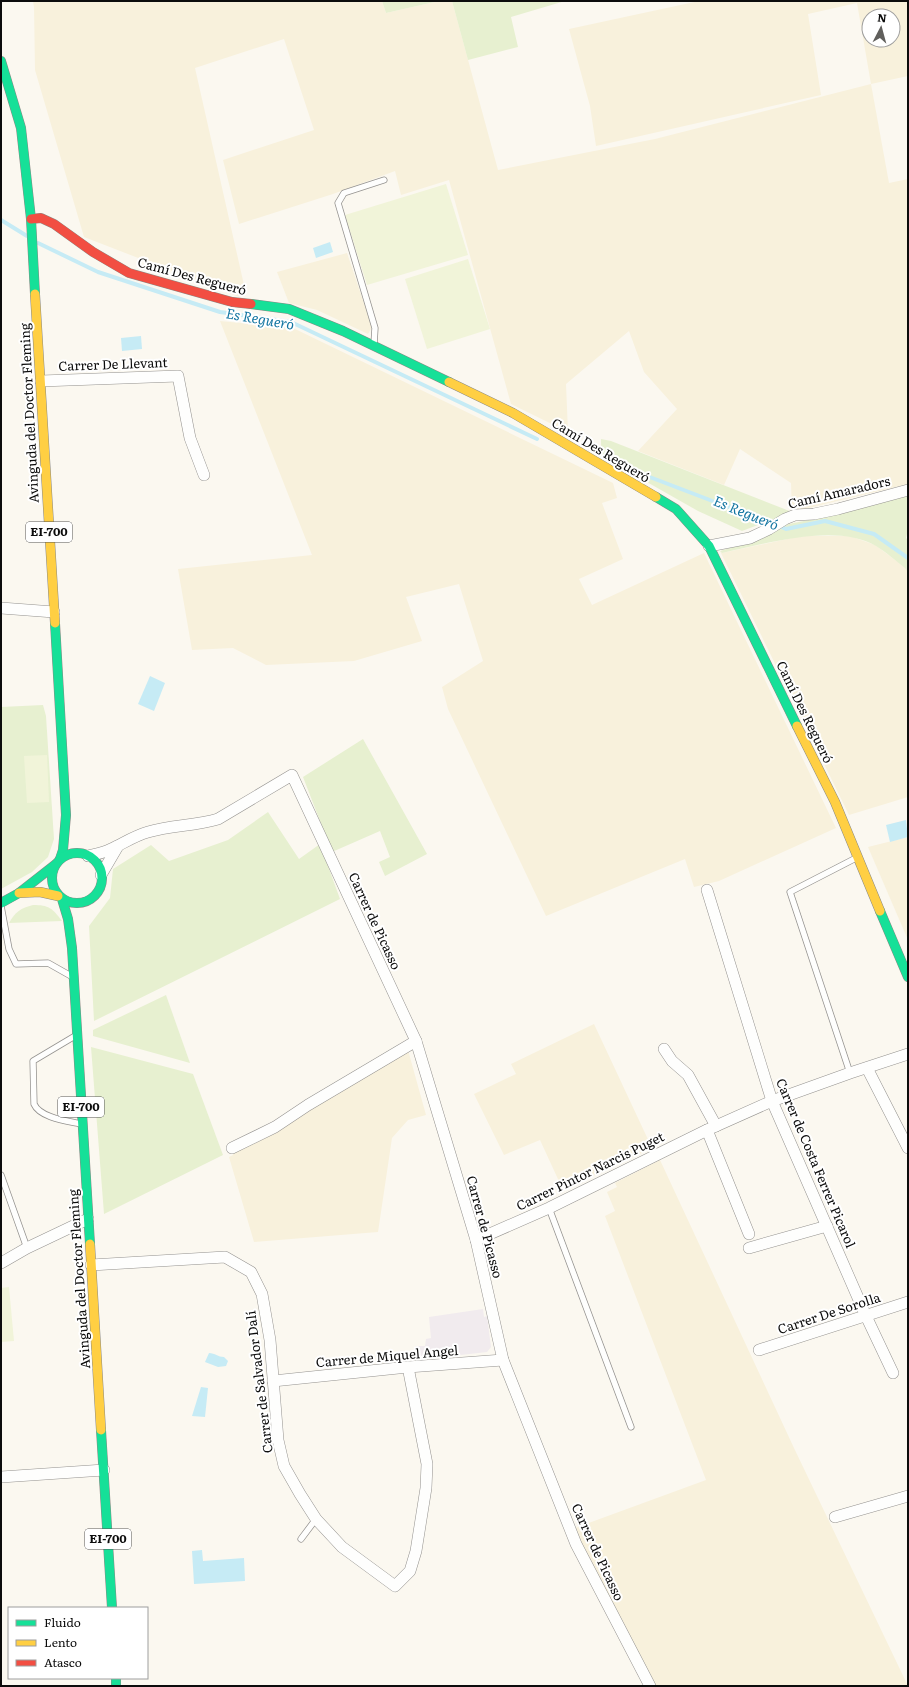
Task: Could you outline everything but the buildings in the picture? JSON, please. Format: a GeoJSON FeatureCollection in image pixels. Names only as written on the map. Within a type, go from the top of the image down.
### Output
{"type":"FeatureCollection","features":[{"type":"Feature","properties":{"kind":"main road","name":"Avinguda del Doctor Fleming"},"geometry":{"type":"LineString","coordinates":[[1,61],[21,128],[32,231],[66,815],[63,844],[58,862],[52,872],[52,880],[54,889],[60,897],[68,919],[72,948],[112,1607]]}},
{"type":"Feature","properties":{"kind":"main road","name":"Camí Des Regueró"},"geometry":{"type":"LineString","coordinates":[[31,219],[41,218],[54,224],[93,252],[130,273],[232,302],[289,309],[374,346],[513,413],[676,509],[709,546],[835,802],[908,977]]}},
{"type":"Feature","properties":{"kind":"main road","name":"Avinguda del Doctor Fleming"},"geometry":{"type":"LineString","coordinates":[[66,815],[73,832]]}},
{"type":"Feature","properties":{"kind":"main road"},"geometry":{"type":"LineString","coordinates":[[20,893],[40,892],[60,897],[76,904],[95,895],[101,882],[101,875],[96,863],[86,856],[78,842]]}},
{"type":"Feature","properties":{"kind":"main road"},"geometry":{"type":"LineString","coordinates":[[1,903],[20,893],[58,862],[72,854],[86,856]]}},
{"type":"Feature","properties":{"kind":"main road"},"geometry":{"type":"LineString","coordinates":[[81,912],[83,902]]}},
{"type":"Feature","properties":{"kind":"main road","name":"Avinguda del Doctor Fleming"},"geometry":{"type":"LineString","coordinates":[[72,948],[78,923]]}},
{"type":"Feature","properties":{"kind":"street","name":"Carrer De Llevant"},"geometry":{"type":"LineString","coordinates":[[41,381],[178,376],[190,438],[204,475]]}},
{"type":"Feature","properties":{"kind":"street","name":"Camí Amaradors"},"geometry":{"type":"LineString","coordinates":[[709,546],[750,538],[761,534],[785,518],[795,515],[814,514],[838,509],[908,490]]}},
{"type":"Feature","properties":{"kind":"street"},"geometry":{"type":"LineString","coordinates":[[1,608],[54,612]]}},
{"type":"Feature","properties":{"kind":"street","name":"Carrer de Picasso"},"geometry":{"type":"LineString","coordinates":[[118,846],[134,837],[148,832],[168,827],[208,822],[218,819],[292,775],[416,1041],[476,1240],[502,1360],[576,1544],[650,1686]]}},
{"type":"Feature","properties":{"kind":"street"},"geometry":{"type":"LineString","coordinates":[[86,856],[104,852],[118,846]]}},
{"type":"Feature","properties":{"kind":"street"},"geometry":{"type":"LineString","coordinates":[[101,875],[118,846]]}},
{"type":"Feature","properties":{"kind":"street","name":"Carrer de Costa Ferrer Picarol"},"geometry":{"type":"LineString","coordinates":[[707,890],[772,1101],[866,1316],[893,1373]]}},
{"type":"Feature","properties":{"kind":"street"},"geometry":{"type":"LineString","coordinates":[[232,1148],[275,1127],[308,1105],[416,1041]]}},
{"type":"Feature","properties":{"kind":"street"},"geometry":{"type":"LineString","coordinates":[[664,1049],[672,1061],[688,1075],[711,1128],[749,1234]]}},
{"type":"Feature","properties":{"kind":"street","name":"Carrer Pintor Narcis Puget"},"geometry":{"type":"LineString","coordinates":[[476,1240],[549,1208],[711,1128],[772,1101],[850,1072],[867,1068],[908,1054]]}},
{"type":"Feature","properties":{"kind":"street"},"geometry":{"type":"LineString","coordinates":[[867,1068],[908,1148]]}},
{"type":"Feature","properties":{"kind":"street"},"geometry":{"type":"LineString","coordinates":[[1,1263],[27,1248],[88,1219]]}},
{"type":"Feature","properties":{"kind":"street"},"geometry":{"type":"LineString","coordinates":[[749,1248],[827,1226]]}},
{"type":"Feature","properties":{"kind":"street","name":"Carrer de Salvador Dalí"},"geometry":{"type":"LineString","coordinates":[[91,1265],[225,1257],[251,1272],[262,1294],[270,1340],[278,1440],[284,1466],[316,1519],[342,1547],[394,1586],[410,1571],[416,1551],[426,1488],[427,1464],[408,1366]]}},
{"type":"Feature","properties":{"kind":"street","name":"Carrer De Sorolla"},"geometry":{"type":"LineString","coordinates":[[759,1350],[908,1302]]}},
{"type":"Feature","properties":{"kind":"street","name":"Carrer de Miquel Angel"},"geometry":{"type":"LineString","coordinates":[[273,1381],[408,1366],[502,1360]]}},
{"type":"Feature","properties":{"kind":"street"},"geometry":{"type":"LineString","coordinates":[[1,1477],[104,1470]]}},
{"type":"Feature","properties":{"kind":"street"},"geometry":{"type":"LineString","coordinates":[[835,1517],[908,1496]]}},
{"type":"Feature","properties":{"kind":"lane"},"geometry":{"type":"LineString","coordinates":[[374,346],[375,328],[338,203],[344,193],[384,180]]}},
{"type":"Feature","properties":{"kind":"lane"},"geometry":{"type":"LineString","coordinates":[[850,1072],[790,892],[858,857]]}},
{"type":"Feature","properties":{"kind":"lane"},"geometry":{"type":"LineString","coordinates":[[1,906],[8,949],[16,964],[48,963],[74,977]]}},
{"type":"Feature","properties":{"kind":"lane"},"geometry":{"type":"LineString","coordinates":[[77,1035],[33,1061],[34,1104],[36,1110],[42,1114],[82,1124]]}},
{"type":"Feature","properties":{"kind":"lane"},"geometry":{"type":"LineString","coordinates":[[1,1175],[27,1248]]}},
{"type":"Feature","properties":{"kind":"lane"},"geometry":{"type":"LineString","coordinates":[[549,1208],[631,1427]]}},
{"type":"Feature","properties":{"kind":"lane"},"geometry":{"type":"LineString","coordinates":[[301,1539],[316,1519]]}},
{"type":"Feature","properties":{"kind":"shaded area"},"geometry":{"type":"Polygon","coordinates":[[[33,1],[382,1],[386,13],[439,1],[452,1],[498,170],[655,139],[871,84],[889,183],[908,179],[908,484],[792,512],[791,483],[740,449],[724,485],[638,451],[677,409],[644,372],[629,331],[566,384],[568,432],[511,404],[449,180],[401,195],[395,171],[333,194],[239,224],[223,160],[314,130],[284,39],[195,68],[244,285],[239,297],[84,237],[35,70],[33,1]]]}},
{"type":"Feature","properties":{"kind":"shaded area"},"geometry":{"type":"Polygon","coordinates":[[[699,1],[908,1],[908,76],[871,84],[865,48],[901,48],[901,8],[861,8],[861,26],[857,3],[808,14],[821,95],[596,146],[590,106],[569,29],[699,1]]]}},
{"type":"Feature","properties":{"kind":"shaded area"},"geometry":{"type":"Polygon","coordinates":[[[347,253],[372,327],[368,334],[317,310],[289,303],[277,272],[347,253]]]}},
{"type":"Feature","properties":{"kind":"shaded area"},"geometry":{"type":"Polygon","coordinates":[[[220,321],[293,328],[613,483],[617,498],[602,503],[623,559],[579,579],[592,605],[704,553],[836,828],[719,881],[694,887],[685,859],[546,916],[448,709],[442,687],[483,661],[459,584],[406,597],[422,641],[354,661],[266,665],[233,648],[192,650],[178,569],[312,555],[220,321]]]}},
{"type":"Feature","properties":{"kind":"shaded area"},"geometry":{"type":"Polygon","coordinates":[[[801,536],[850,536],[875,545],[906,568],[908,572],[908,797],[849,815],[720,551],[722,553],[801,536]]]}},
{"type":"Feature","properties":{"kind":"shaded area"},"geometry":{"type":"Polygon","coordinates":[[[908,837],[908,940],[868,847],[908,837]]]}},
{"type":"Feature","properties":{"kind":"shaded area"},"geometry":{"type":"Polygon","coordinates":[[[594,1024],[652,1148],[563,1190],[540,1140],[504,1155],[474,1094],[516,1074],[511,1064],[594,1024]]]}},
{"type":"Feature","properties":{"kind":"shaded area"},"geometry":{"type":"Polygon","coordinates":[[[408,1050],[426,1115],[408,1120],[392,1138],[378,1232],[254,1242],[229,1157],[233,1155],[232,1151],[408,1050]]]}},
{"type":"Feature","properties":{"kind":"shaded area"},"geometry":{"type":"Polygon","coordinates":[[[660,1160],[794,1448],[908,1686],[655,1686],[582,1545],[575,1528],[706,1480],[605,1216],[615,1211],[607,1192],[617,1187],[615,1183],[660,1160]]]}},
{"type":"Feature","properties":{"kind":"shaded area"},"geometry":{"type":"Polygon","coordinates":[[[483,1309],[484,1317],[487,1316],[491,1347],[487,1352],[417,1360],[415,1346],[425,1346],[426,1339],[431,1338],[429,1317],[483,1309]]]}},
{"type":"Feature","properties":{"kind":"green space"},"geometry":{"type":"Polygon","coordinates":[[[382,1],[439,1],[386,13],[382,1]]]}},
{"type":"Feature","properties":{"kind":"green space"},"geometry":{"type":"Polygon","coordinates":[[[452,1],[565,1],[511,17],[518,47],[468,60],[452,1]]]}},
{"type":"Feature","properties":{"kind":"green space"},"geometry":{"type":"Polygon","coordinates":[[[446,184],[468,255],[367,285],[345,215],[446,184]]]}},
{"type":"Feature","properties":{"kind":"green space"},"geometry":{"type":"Polygon","coordinates":[[[468,259],[490,329],[427,349],[405,279],[468,259]]]}},
{"type":"Feature","properties":{"kind":"green space"},"geometry":{"type":"Polygon","coordinates":[[[601,439],[611,441],[792,512],[742,531],[698,511],[601,456],[601,439]]]}},
{"type":"Feature","properties":{"kind":"green space"},"geometry":{"type":"Polygon","coordinates":[[[908,494],[908,530],[906,538],[908,540],[908,572],[905,568],[876,546],[860,539],[841,536],[821,535],[800,537],[722,553],[720,551],[764,537],[784,525],[838,514],[908,494]]]}},
{"type":"Feature","properties":{"kind":"green space"},"geometry":{"type":"Polygon","coordinates":[[[43,705],[46,716],[54,839],[48,857],[32,872],[1,889],[1,707],[43,705]]]}},
{"type":"Feature","properties":{"kind":"green space"},"geometry":{"type":"Polygon","coordinates":[[[363,739],[427,854],[385,876],[379,862],[390,857],[380,831],[332,852],[303,777],[363,739]]]}},
{"type":"Feature","properties":{"kind":"green space"},"geometry":{"type":"Polygon","coordinates":[[[47,755],[49,802],[27,803],[24,756],[47,755]]]}},
{"type":"Feature","properties":{"kind":"green space"},"geometry":{"type":"Polygon","coordinates":[[[268,812],[299,859],[320,844],[340,899],[94,1021],[89,926],[110,898],[113,869],[151,845],[169,861],[228,840],[268,812]]]}},
{"type":"Feature","properties":{"kind":"green space"},"geometry":{"type":"Polygon","coordinates":[[[33,905],[50,908],[62,921],[9,923],[19,911],[33,905]]]}},
{"type":"Feature","properties":{"kind":"green space"},"geometry":{"type":"Polygon","coordinates":[[[166,995],[190,1063],[93,1036],[93,1030],[166,995]]]}},
{"type":"Feature","properties":{"kind":"green space"},"geometry":{"type":"Polygon","coordinates":[[[91,1047],[193,1074],[223,1155],[104,1214],[91,1047]]]}},
{"type":"Feature","properties":{"kind":"green space"},"geometry":{"type":"Polygon","coordinates":[[[9,1287],[14,1341],[1,1342],[1,1288],[9,1287]]]}},
{"type":"Feature","properties":{"kind":"water"},"geometry":{"type":"Polygon","coordinates":[[[330,242],[333,252],[316,258],[313,248],[330,242]]]}},
{"type":"Feature","properties":{"kind":"water"},"geometry":{"type":"Polygon","coordinates":[[[141,336],[142,349],[122,351],[121,338],[141,336]]]}},
{"type":"Feature","properties":{"kind":"water"},"geometry":{"type":"Polygon","coordinates":[[[150,676],[165,683],[154,711],[138,704],[150,676]]]}},
{"type":"Feature","properties":{"kind":"water"},"geometry":{"type":"Polygon","coordinates":[[[906,820],[908,837],[890,842],[886,825],[906,820]]]}},
{"type":"Feature","properties":{"kind":"water"},"geometry":{"type":"Polygon","coordinates":[[[209,1353],[224,1357],[228,1361],[226,1366],[218,1367],[205,1362],[209,1353]]]}},
{"type":"Feature","properties":{"kind":"water"},"geometry":{"type":"Polygon","coordinates":[[[201,1387],[208,1388],[205,1417],[192,1416],[201,1387]]]}},
{"type":"Feature","properties":{"kind":"water"},"geometry":{"type":"Polygon","coordinates":[[[202,1550],[203,1561],[244,1558],[245,1581],[194,1584],[192,1551],[202,1550]]]}},
{"type":"Feature","properties":{"kind":"waterway","name":"Es Regueró"},"geometry":{"type":"LineString","coordinates":[[1,220],[27,236]]}},
{"type":"Feature","properties":{"kind":"waterway","name":"Es Regueró"},"geometry":{"type":"LineString","coordinates":[[38,243],[98,272],[220,312],[291,322],[537,439]]}},
{"type":"Feature","properties":{"kind":"waterway","name":"Es Regueró"},"geometry":{"type":"LineString","coordinates":[[626,468],[723,505],[757,516],[786,529],[825,521],[874,534],[908,558]]}},
{"type":"Feature","properties":{"kind":"traffic: fast"},"geometry":{"type":"LineString","coordinates":[[1,61],[21,128],[31,219],[35,294]]}},
{"type":"Feature","properties":{"kind":"traffic: fast"},"geometry":{"type":"LineString","coordinates":[[251,304],[289,309],[343,331],[449,382]]}},
{"type":"Feature","properties":{"kind":"traffic: fast"},"geometry":{"type":"LineString","coordinates":[[656,497],[676,509],[709,546],[797,726]]}},
{"type":"Feature","properties":{"kind":"traffic: fast"},"geometry":{"type":"LineString","coordinates":[[55,623],[66,815],[63,850],[60,859]]}},
{"type":"Feature","properties":{"kind":"traffic: fast"},"geometry":{"type":"LineString","coordinates":[[77,853],[87,855],[95,860],[100,868],[102,878],[100,888],[95,896],[87,901],[77,903],[67,901],[59,896],[54,888],[52,878],[54,868],[59,860],[67,855],[77,853]]}},
{"type":"Feature","properties":{"kind":"traffic: fast"},"geometry":{"type":"LineString","coordinates":[[1,903],[19,893],[56,864]]}},
{"type":"Feature","properties":{"kind":"traffic: fast"},"geometry":{"type":"LineString","coordinates":[[62,899],[68,919],[72,948],[90,1244]]}},
{"type":"Feature","properties":{"kind":"traffic: fast"},"geometry":{"type":"LineString","coordinates":[[880,911],[908,977]]}},
{"type":"Feature","properties":{"kind":"traffic: fast"},"geometry":{"type":"LineString","coordinates":[[101,1430],[112,1607]]}},
{"type":"Feature","properties":{"kind":"traffic: fast"},"geometry":{"type":"LineString","coordinates":[[116,1679],[116,1686]]}},
{"type":"Feature","properties":{"kind":"traffic: slow"},"geometry":{"type":"LineString","coordinates":[[35,294],[55,623]]}},
{"type":"Feature","properties":{"kind":"traffic: slow"},"geometry":{"type":"LineString","coordinates":[[449,382],[513,413],[656,497]]}},
{"type":"Feature","properties":{"kind":"traffic: slow"},"geometry":{"type":"LineString","coordinates":[[797,726],[835,802],[880,911]]}},
{"type":"Feature","properties":{"kind":"traffic: slow"},"geometry":{"type":"LineString","coordinates":[[19,893],[40,892],[58,896]]}},
{"type":"Feature","properties":{"kind":"traffic: slow"},"geometry":{"type":"LineString","coordinates":[[90,1244],[101,1430]]}},
{"type":"Feature","properties":{"kind":"traffic: jam"},"geometry":{"type":"LineString","coordinates":[[31,219],[41,218],[54,224],[93,252],[129,273],[232,302],[251,304]]}}]}
